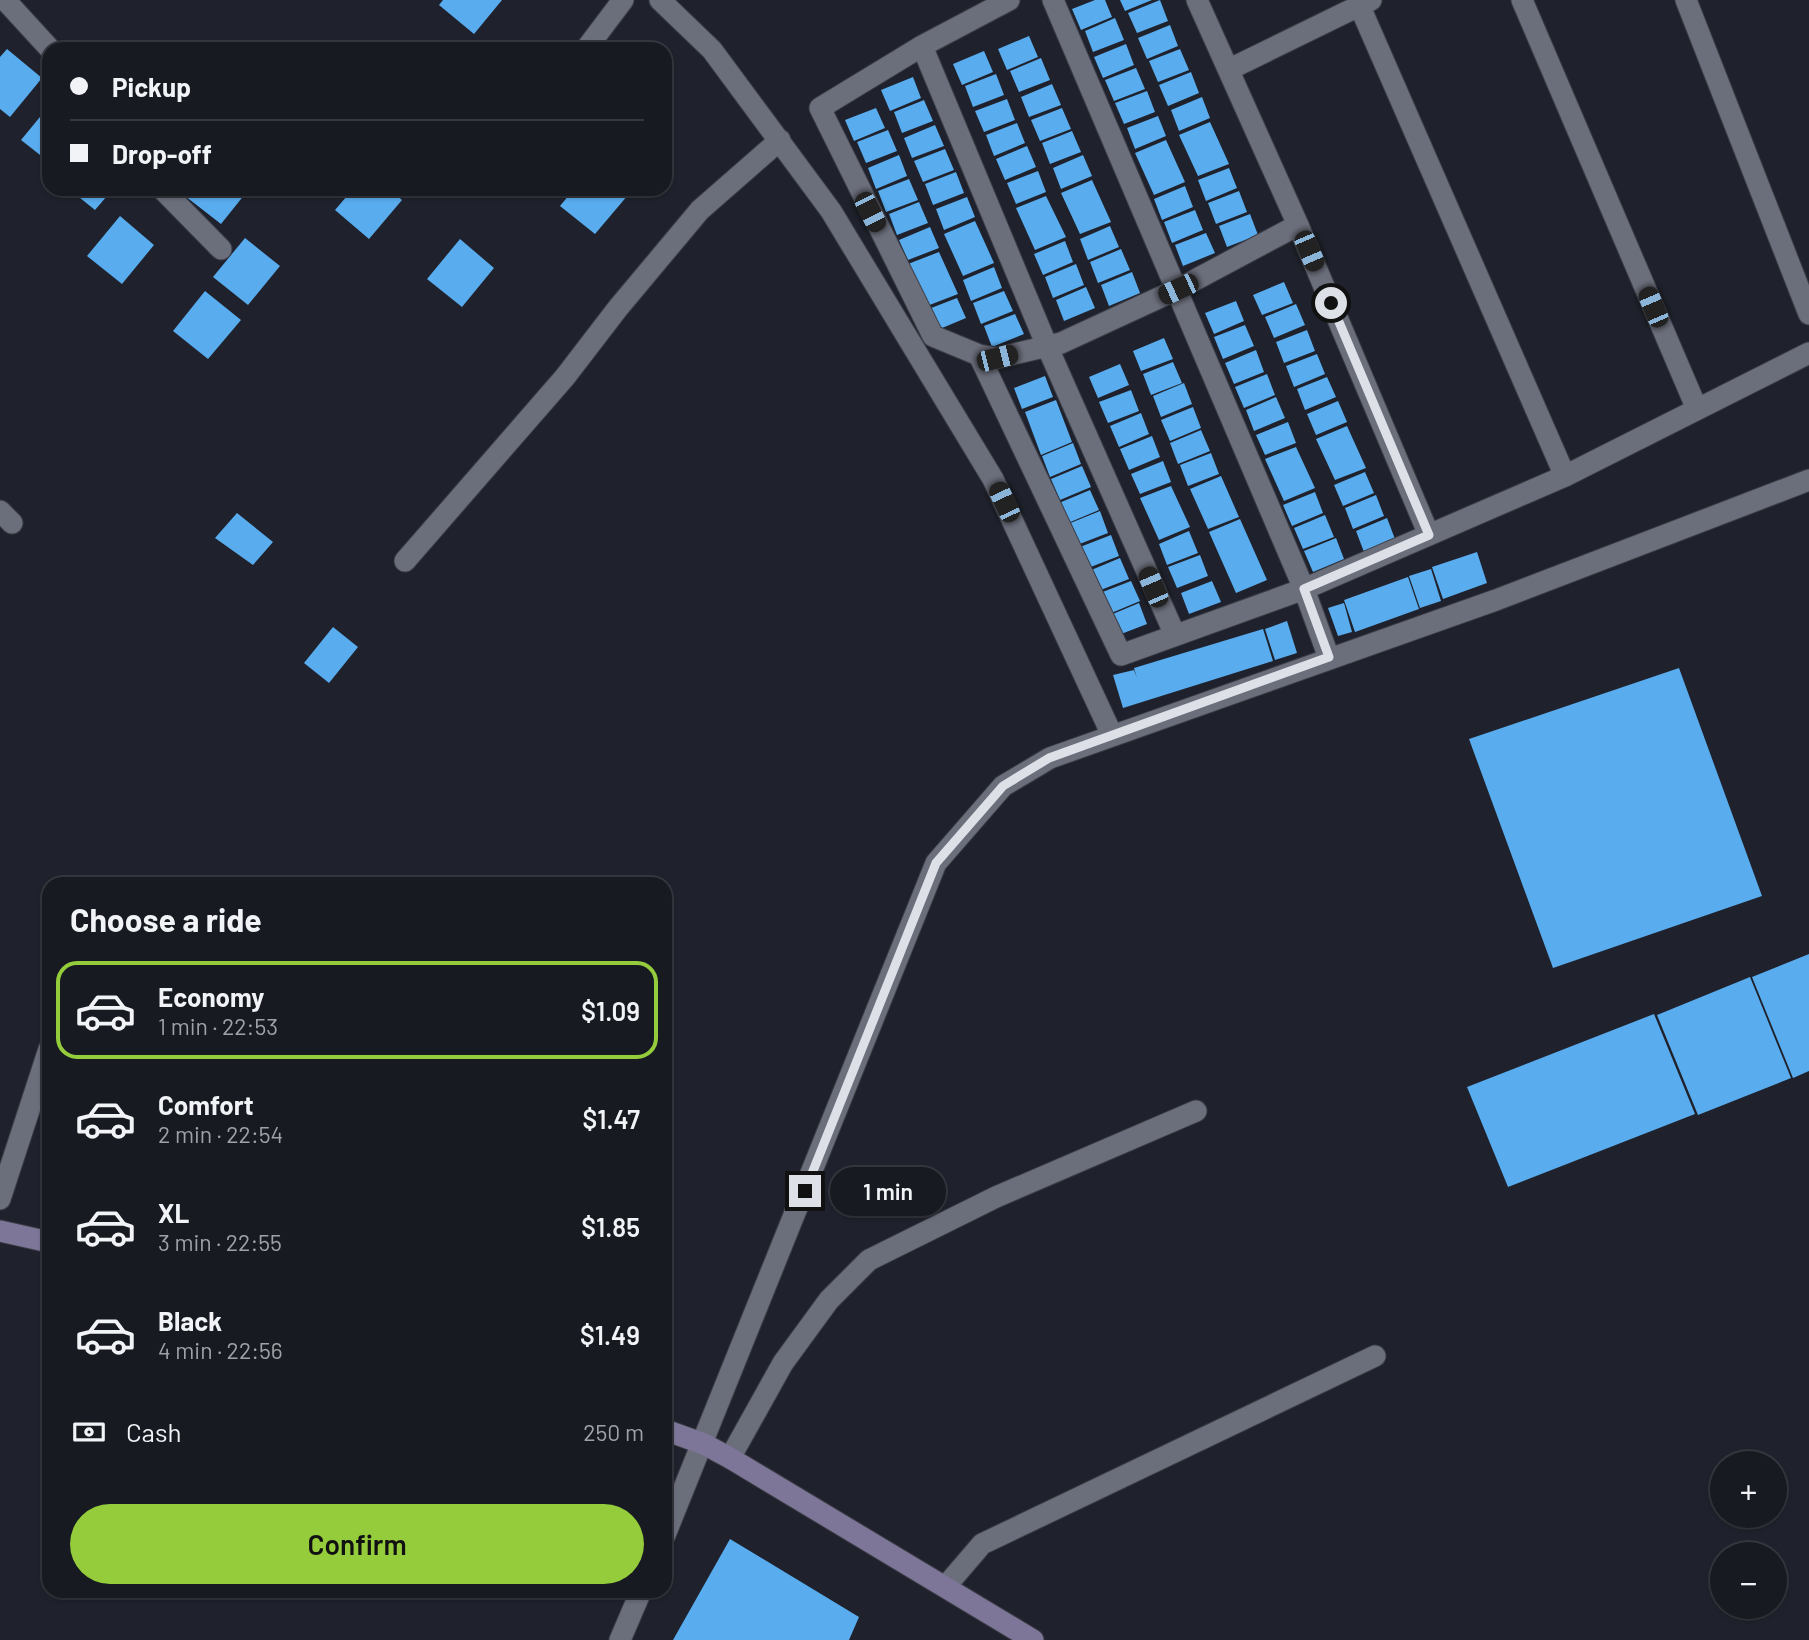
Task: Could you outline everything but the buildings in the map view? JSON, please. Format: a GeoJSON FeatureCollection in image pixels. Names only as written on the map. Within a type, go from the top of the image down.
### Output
{"type":"FeatureCollection","features":[{"type":"Feature","properties":{"kind":"street"},"geometry":{"type":"LineString","coordinates":[[5,0],[44,42]]}},
{"type":"Feature","properties":{"kind":"street"},"geometry":{"type":"LineString","coordinates":[[591,42],[623,0]]}},
{"type":"Feature","properties":{"kind":"street"},"geometry":{"type":"LineString","coordinates":[[660,0],[712,50],[831,211],[993,479],[1112,735]]}},
{"type":"Feature","properties":{"kind":"street"},"geometry":{"type":"LineString","coordinates":[[1009,0],[822,104],[819,112],[933,336],[979,355],[997,358],[1061,343],[1178,289],[1298,225]]}},
{"type":"Feature","properties":{"kind":"street"},"geometry":{"type":"LineString","coordinates":[[1052,0],[1178,289],[1304,589],[1329,657]]}},
{"type":"Feature","properties":{"kind":"street"},"geometry":{"type":"LineString","coordinates":[[1197,0],[1298,225],[1429,535]]}},
{"type":"Feature","properties":{"kind":"street"},"geometry":{"type":"LineString","coordinates":[[1522,0],[1697,409]]}},
{"type":"Feature","properties":{"kind":"street"},"geometry":{"type":"LineString","coordinates":[[1686,0],[1809,314]]}},
{"type":"Feature","properties":{"kind":"street"},"geometry":{"type":"LineString","coordinates":[[1230,69],[1363,2],[1565,476]]}},
{"type":"Feature","properties":{"kind":"street"},"geometry":{"type":"LineString","coordinates":[[922,46],[1047,346],[1175,635]]}},
{"type":"Feature","properties":{"kind":"street"},"geometry":{"type":"LineString","coordinates":[[405,561],[565,377],[618,308],[700,210],[780,140]]}},
{"type":"Feature","properties":{"kind":"street"},"geometry":{"type":"LineString","coordinates":[[169,196],[221,249]]}},
{"type":"Feature","properties":{"kind":"street"},"geometry":{"type":"LineString","coordinates":[[979,355],[1118,654],[1126,655],[1304,589],[1565,476],[1809,353]]}},
{"type":"Feature","properties":{"kind":"street"},"geometry":{"type":"LineString","coordinates":[[672,1519],[936,863],[1003,786],[1049,758],[1496,600],[1809,480]]}},
{"type":"Feature","properties":{"kind":"street"},"geometry":{"type":"LineString","coordinates":[[0,1199],[42,1070]]}},
{"type":"Feature","properties":{"kind":"street"},"geometry":{"type":"LineString","coordinates":[[730,1458],[783,1363],[829,1300],[869,1260],[996,1197],[1196,1111]]}},
{"type":"Feature","properties":{"kind":"street"},"geometry":{"type":"LineString","coordinates":[[0,1231],[42,1240]]}},
{"type":"Feature","properties":{"kind":"street"},"geometry":{"type":"LineString","coordinates":[[946,1586],[982,1544],[1375,1356]]}},
{"type":"Feature","properties":{"kind":"street"},"geometry":{"type":"LineString","coordinates":[[672,1433],[704,1444],[730,1458],[1033,1640]]}},
{"type":"Feature","properties":{"kind":"street"},"geometry":{"type":"LineString","coordinates":[[620,1640],[638,1598]]}},
{"type":"Feature","properties":{"kind":"route"},"geometry":{"type":"LineString","coordinates":[[805,1191],[936,863],[1003,786],[1049,758],[1329,657],[1304,589],[1429,535],[1331,303]]}}]}
